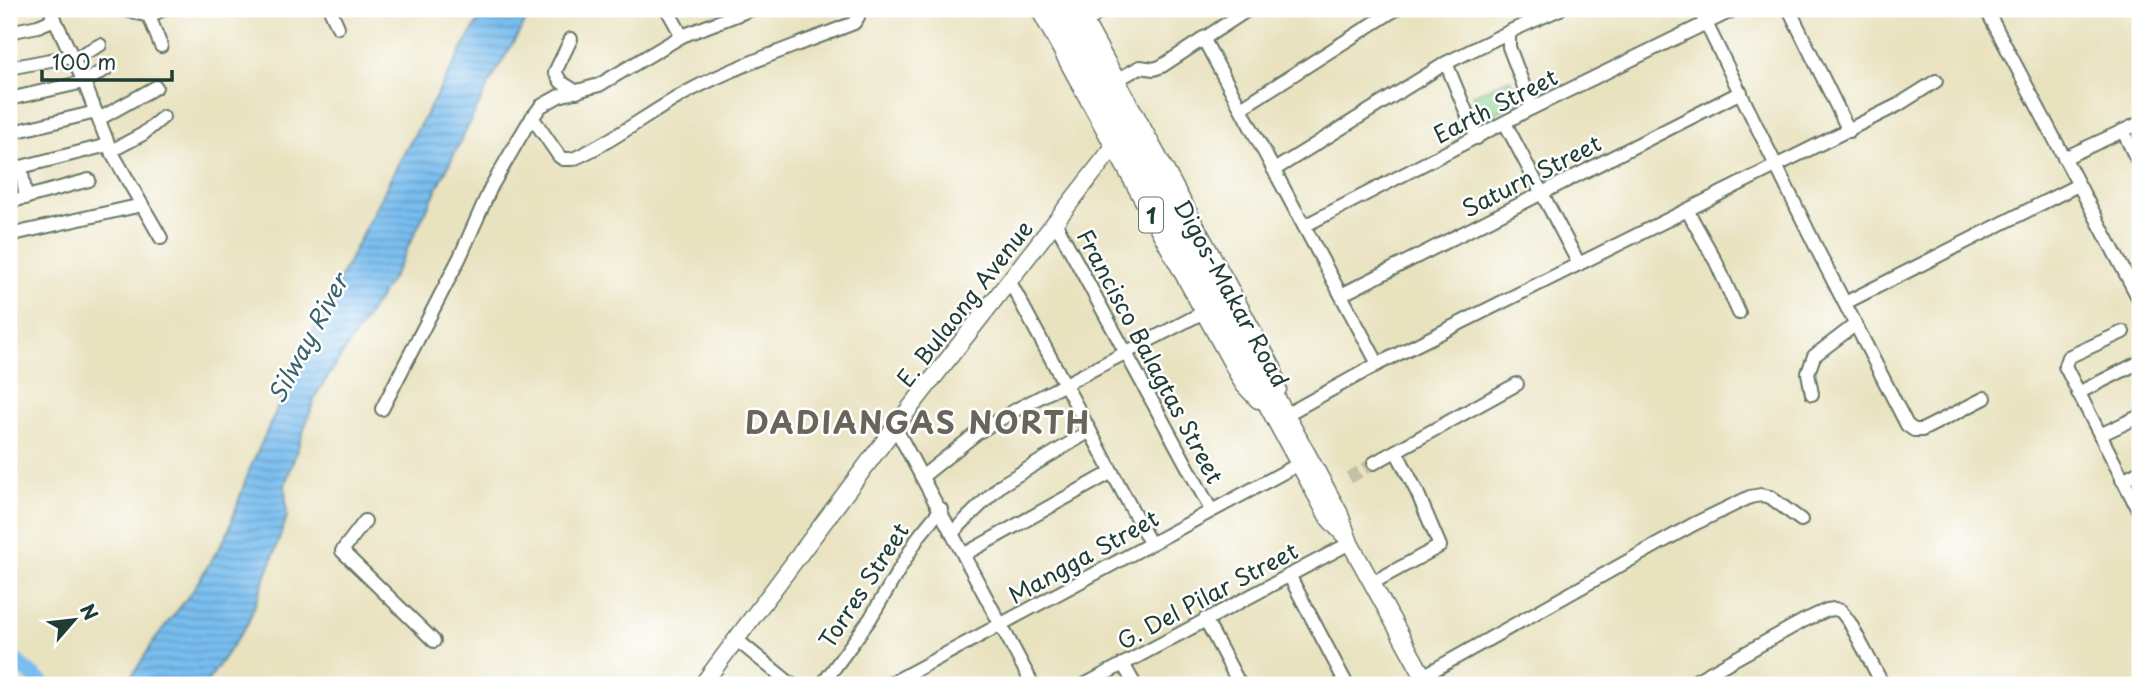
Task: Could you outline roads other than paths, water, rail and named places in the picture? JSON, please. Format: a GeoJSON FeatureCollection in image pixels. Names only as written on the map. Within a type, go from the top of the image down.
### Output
{"type":"FeatureCollection","features":[{"type":"Feature","properties":{"kind":"main road","name":"Digos-Makar Road"},"geometry":{"type":"LineString","coordinates":[[1039,9],[1243,384],[1279,415]]}},
{"type":"Feature","properties":{"kind":"main road","name":"Digos-Makar Road"},"geometry":{"type":"LineString","coordinates":[[1051,9],[1279,415],[1339,512],[1350,542],[1425,680]]}},
{"type":"Feature","properties":{"kind":"main road","name":"Digos-Makar Road"},"geometry":{"type":"LineString","coordinates":[[1065,9],[1279,415],[1299,464],[1329,519],[1350,542]]}},
{"type":"Feature","properties":{"kind":"main road"},"geometry":{"type":"LineString","coordinates":[[1056,40],[1081,15],[1102,9]]}},
{"type":"Feature","properties":{"kind":"main road","name":"Digos-Makar Road"},"geometry":{"type":"LineString","coordinates":[[1081,15],[1273,368],[1279,415]]}},
{"type":"Feature","properties":{"kind":"main road","name":"E. Bulaong Avenue"},"geometry":{"type":"LineString","coordinates":[[702,685],[895,427],[1137,117]]}},
{"type":"Feature","properties":{"kind":"street"},"geometry":{"type":"LineString","coordinates":[[123,9],[149,16],[164,9]]}},
{"type":"Feature","properties":{"kind":"street"},"geometry":{"type":"LineString","coordinates":[[330,9],[338,27]]}},
{"type":"Feature","properties":{"kind":"street"},"geometry":{"type":"LineString","coordinates":[[667,9],[682,36]]}},
{"type":"Feature","properties":{"kind":"street"},"geometry":{"type":"LineString","coordinates":[[382,409],[460,257],[491,187],[532,117],[550,99],[600,85],[682,36],[752,9]]}},
{"type":"Feature","properties":{"kind":"street"},"geometry":{"type":"LineString","coordinates":[[532,117],[559,156],[573,159],[659,107],[726,72],[854,23],[858,17],[854,9]]}},
{"type":"Feature","properties":{"kind":"street"},"geometry":{"type":"LineString","coordinates":[[1117,80],[1140,67],[1154,69],[1162,66],[1249,9]]}},
{"type":"Feature","properties":{"kind":"street"},"geometry":{"type":"LineString","coordinates":[[1241,108],[1396,9]]}},
{"type":"Feature","properties":{"kind":"street"},"geometry":{"type":"LineString","coordinates":[[1274,170],[1446,63],[1560,9]]}},
{"type":"Feature","properties":{"kind":"street"},"geometry":{"type":"LineString","coordinates":[[1699,9],[1910,428],[1918,431],[1928,428],[1985,398]]}},
{"type":"Feature","properties":{"kind":"street","name":"Earth Street"},"geometry":{"type":"LineString","coordinates":[[1304,226],[1532,108],[1735,9]]}},
{"type":"Feature","properties":{"kind":"street"},"geometry":{"type":"LineString","coordinates":[[1789,9],[1849,131]]}},
{"type":"Feature","properties":{"kind":"street"},"geometry":{"type":"LineString","coordinates":[[1986,9],[2140,302]]}},
{"type":"Feature","properties":{"kind":"street"},"geometry":{"type":"LineString","coordinates":[[9,32],[38,26],[53,14],[110,148],[161,238]]}},
{"type":"Feature","properties":{"kind":"street"},"geometry":{"type":"LineString","coordinates":[[149,16],[161,46]]}},
{"type":"Feature","properties":{"kind":"street"},"geometry":{"type":"LineString","coordinates":[[1513,30],[1509,35],[1509,47],[1532,108]]}},
{"type":"Feature","properties":{"kind":"street"},"geometry":{"type":"LineString","coordinates":[[1203,38],[1378,364]]}},
{"type":"Feature","properties":{"kind":"street"},"geometry":{"type":"LineString","coordinates":[[570,39],[555,72],[561,82],[577,92]]}},
{"type":"Feature","properties":{"kind":"street"},"geometry":{"type":"LineString","coordinates":[[9,68],[72,58],[100,45]]}},
{"type":"Feature","properties":{"kind":"street"},"geometry":{"type":"LineString","coordinates":[[1446,63],[1477,138]]}},
{"type":"Feature","properties":{"kind":"street"},"geometry":{"type":"LineString","coordinates":[[9,99],[84,82],[106,69]]}},
{"type":"Feature","properties":{"kind":"street"},"geometry":{"type":"LineString","coordinates":[[1279,415],[1849,131],[1910,99],[1936,81]]}},
{"type":"Feature","properties":{"kind":"street"},"geometry":{"type":"LineString","coordinates":[[9,132],[98,115],[156,87]]}},
{"type":"Feature","properties":{"kind":"street","name":"Saturn Street"},"geometry":{"type":"LineString","coordinates":[[1341,295],[1741,92]]}},
{"type":"Feature","properties":{"kind":"street"},"geometry":{"type":"LineString","coordinates":[[26,198],[15,169],[110,148],[143,134],[163,117]]}},
{"type":"Feature","properties":{"kind":"street"},"geometry":{"type":"LineString","coordinates":[[1506,123],[1579,264]]}},
{"type":"Feature","properties":{"kind":"street"},"geometry":{"type":"LineString","coordinates":[[2064,158],[2140,123]]}},
{"type":"Feature","properties":{"kind":"street"},"geometry":{"type":"LineString","coordinates":[[2123,131],[2140,166]]}},
{"type":"Feature","properties":{"kind":"street"},"geometry":{"type":"LineString","coordinates":[[9,202],[89,180]]}},
{"type":"Feature","properties":{"kind":"street"},"geometry":{"type":"LineString","coordinates":[[1845,303],[2078,185]]}},
{"type":"Feature","properties":{"kind":"street"},"geometry":{"type":"LineString","coordinates":[[9,235],[142,205]]}},
{"type":"Feature","properties":{"kind":"street"},"geometry":{"type":"LineString","coordinates":[[1687,210],[1716,262],[1739,313]]}},
{"type":"Feature","properties":{"kind":"street","name":"Francisco Balagtas Street"},"geometry":{"type":"LineString","coordinates":[[1055,222],[1211,510]]}},
{"type":"Feature","properties":{"kind":"street"},"geometry":{"type":"LineString","coordinates":[[1010,282],[1150,543]]}},
{"type":"Feature","properties":{"kind":"street"},"geometry":{"type":"LineString","coordinates":[[923,476],[977,433],[1203,312]]}},
{"type":"Feature","properties":{"kind":"street"},"geometry":{"type":"LineString","coordinates":[[1812,394],[1808,373],[1814,356],[1856,324]]}},
{"type":"Feature","properties":{"kind":"street"},"geometry":{"type":"LineString","coordinates":[[2123,332],[2068,357],[2065,366],[2140,513]]}},
{"type":"Feature","properties":{"kind":"street"},"geometry":{"type":"LineString","coordinates":[[2078,393],[2140,362]]}},
{"type":"Feature","properties":{"kind":"street"},"geometry":{"type":"LineString","coordinates":[[1374,463],[1517,384]]}},
{"type":"Feature","properties":{"kind":"street"},"geometry":{"type":"LineString","coordinates":[[2099,435],[2140,416]]}},
{"type":"Feature","properties":{"kind":"street"},"geometry":{"type":"LineString","coordinates":[[895,427],[1033,685]]}},
{"type":"Feature","properties":{"kind":"street"},"geometry":{"type":"LineString","coordinates":[[953,532],[1001,485],[1090,431]]}},
{"type":"Feature","properties":{"kind":"street"},"geometry":{"type":"LineString","coordinates":[[1372,583],[1440,546],[1396,451]]}},
{"type":"Feature","properties":{"kind":"street","name":"Mangga Street"},"geometry":{"type":"LineString","coordinates":[[888,685],[1299,464]]}},
{"type":"Feature","properties":{"kind":"street"},"geometry":{"type":"LineString","coordinates":[[2122,480],[2140,471]]}},
{"type":"Feature","properties":{"kind":"street"},"geometry":{"type":"LineString","coordinates":[[965,554],[1112,472]]}},
{"type":"Feature","properties":{"kind":"street"},"geometry":{"type":"LineString","coordinates":[[1425,680],[1694,524],[1749,498],[1761,495],[1770,497],[1801,520]]}},
{"type":"Feature","properties":{"kind":"street","name":"Torres Street"},"geometry":{"type":"LineString","coordinates":[[822,685],[870,620],[919,536],[941,509]]}},
{"type":"Feature","properties":{"kind":"street"},"geometry":{"type":"LineString","coordinates":[[365,521],[342,551],[434,640]]}},
{"type":"Feature","properties":{"kind":"street","name":"G. Del Pilar Street"},"geometry":{"type":"LineString","coordinates":[[1084,685],[1350,542]]}},
{"type":"Feature","properties":{"kind":"street"},"geometry":{"type":"LineString","coordinates":[[1289,575],[1347,685]]}},
{"type":"Feature","properties":{"kind":"street"},"geometry":{"type":"LineString","coordinates":[[1688,685],[1803,621],[1835,609],[1841,611],[1850,623],[1883,685]]}},
{"type":"Feature","properties":{"kind":"street"},"geometry":{"type":"LineString","coordinates":[[1205,619],[1240,685]]}},
{"type":"Feature","properties":{"kind":"street"},"geometry":{"type":"LineString","coordinates":[[737,640],[792,685]]}},
{"type":"Feature","properties":{"kind":"street"},"geometry":{"type":"LineString","coordinates":[[1123,664],[1135,685]]}},
{"type":"Feature","properties":{"kind":"water"},"geometry":{"type":"Polygon","coordinates":[[[485,9],[533,9],[490,82],[394,275],[316,395],[285,485],[287,516],[248,623],[205,685],[123,685],[193,590],[227,535],[248,473],[302,353],[398,164],[485,9]]]}},
{"type":"Feature","properties":{"kind":"waterway"},"geometry":{"type":"LineString","coordinates":[[9,656],[44,685]]}},
{"type":"Feature","properties":{"kind":"tunnel"},"geometry":{"type":"LineString","coordinates":[[1349,478],[1374,463]]}},
{"type":"Feature","properties":{"kind":"district","name":"DADIANGAS NORTH"},"geometry":{"type":"Point","coordinates":[918,421]}},
{"type":"Feature","properties":{"kind":"water label","name":"Silway River"},"geometry":{"type":"Point","coordinates":[307,338]}}]}
